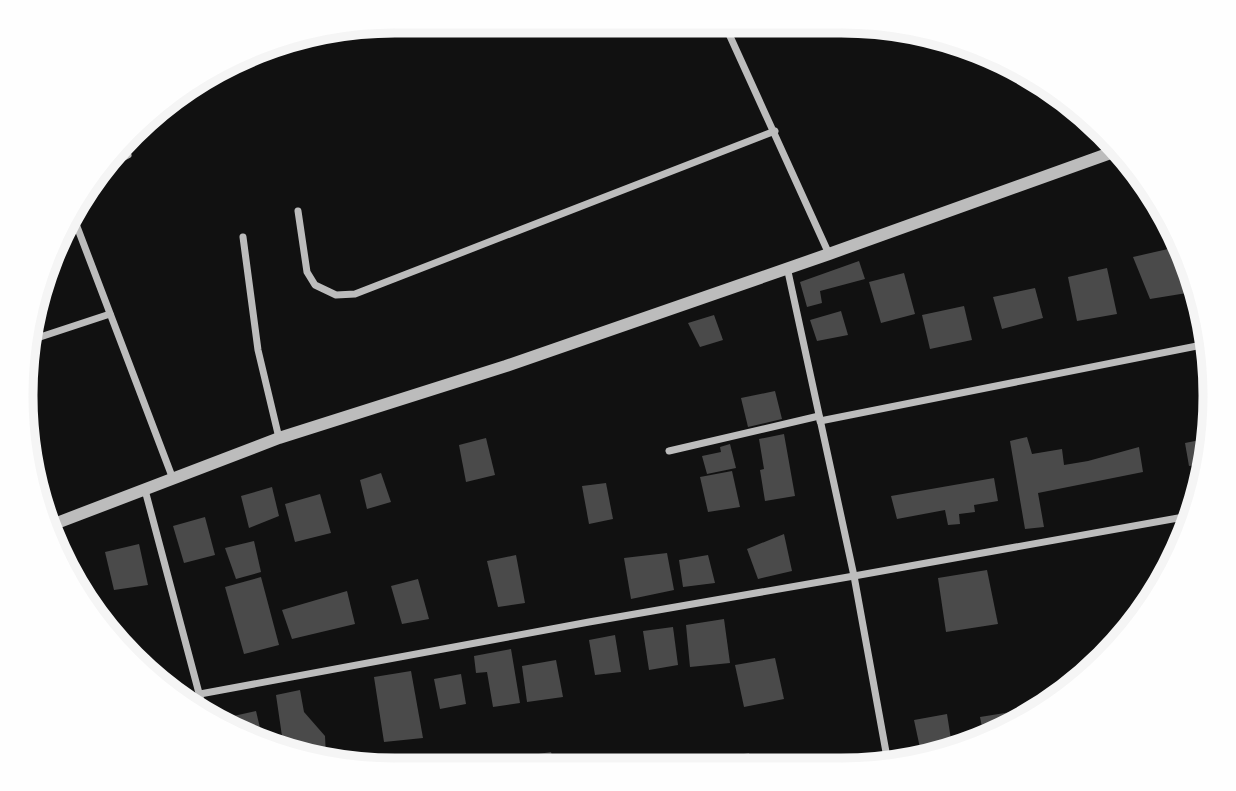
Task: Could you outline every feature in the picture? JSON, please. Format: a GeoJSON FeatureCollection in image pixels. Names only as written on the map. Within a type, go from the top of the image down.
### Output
{"type":"FeatureCollection","features":[{"type":"Feature","properties":{"kind":"street"},"geometry":{"type":"LineString","coordinates":[[729,33],[829,254]]}},
{"type":"Feature","properties":{"kind":"street"},"geometry":{"type":"LineString","coordinates":[[298,211],[307,272],[315,285],[336,295],[355,294],[775,131]]}},
{"type":"Feature","properties":{"kind":"street"},"geometry":{"type":"LineString","coordinates":[[57,523],[279,439],[506,366],[1110,153]]}},
{"type":"Feature","properties":{"kind":"street"},"geometry":{"type":"LineString","coordinates":[[122,158],[128,155]]}},
{"type":"Feature","properties":{"kind":"street"},"geometry":{"type":"LineString","coordinates":[[76,225],[173,479]]}},
{"type":"Feature","properties":{"kind":"street"},"geometry":{"type":"LineString","coordinates":[[243,237],[258,350],[279,439]]}},
{"type":"Feature","properties":{"kind":"street"},"geometry":{"type":"LineString","coordinates":[[787,267],[854,576],[887,755]]}},
{"type":"Feature","properties":{"kind":"street"},"geometry":{"type":"LineString","coordinates":[[38,338],[110,314]]}},
{"type":"Feature","properties":{"kind":"street"},"geometry":{"type":"LineString","coordinates":[[669,451],[819,418],[1200,345]]}},
{"type":"Feature","properties":{"kind":"street"},"geometry":{"type":"LineString","coordinates":[[145,490],[202,702]]}},
{"type":"Feature","properties":{"kind":"street"},"geometry":{"type":"LineString","coordinates":[[200,694],[1182,517]]}},
{"type":"Feature","properties":{"kind":"building"},"geometry":{"type":"Polygon","coordinates":[[[1171,248],[1188,293],[1150,299],[1133,257],[1171,248]]]}},
{"type":"Feature","properties":{"kind":"building"},"geometry":{"type":"Polygon","coordinates":[[[859,261],[865,279],[820,291],[822,303],[807,307],[800,282],[859,261]]]}},
{"type":"Feature","properties":{"kind":"building"},"geometry":{"type":"Polygon","coordinates":[[[1107,268],[1117,314],[1077,321],[1068,277],[1107,268]]]}},
{"type":"Feature","properties":{"kind":"building"},"geometry":{"type":"Polygon","coordinates":[[[904,273],[915,314],[881,323],[869,282],[904,273]]]}},
{"type":"Feature","properties":{"kind":"building"},"geometry":{"type":"Polygon","coordinates":[[[1035,288],[1043,318],[1002,329],[993,297],[1035,288]]]}},
{"type":"Feature","properties":{"kind":"building"},"geometry":{"type":"Polygon","coordinates":[[[964,306],[972,340],[930,349],[922,315],[964,306]]]}},
{"type":"Feature","properties":{"kind":"building"},"geometry":{"type":"Polygon","coordinates":[[[841,311],[848,335],[817,341],[810,320],[841,311]]]}},
{"type":"Feature","properties":{"kind":"building"},"geometry":{"type":"Polygon","coordinates":[[[714,315],[723,340],[700,347],[688,323],[714,315]]]}},
{"type":"Feature","properties":{"kind":"building"},"geometry":{"type":"Polygon","coordinates":[[[775,391],[782,419],[748,427],[741,398],[775,391]]]}},
{"type":"Feature","properties":{"kind":"building"},"geometry":{"type":"Polygon","coordinates":[[[784,434],[795,496],[765,501],[759,439],[784,434]]]}},
{"type":"Feature","properties":{"kind":"building"},"geometry":{"type":"Polygon","coordinates":[[[1027,437],[1032,454],[1062,449],[1064,465],[1139,447],[1143,472],[1038,493],[1044,527],[1025,529],[1010,441],[1027,437]]]}},
{"type":"Feature","properties":{"kind":"building"},"geometry":{"type":"Polygon","coordinates":[[[486,438],[495,475],[466,482],[459,445],[486,438]]]}},
{"type":"Feature","properties":{"kind":"building"},"geometry":{"type":"Polygon","coordinates":[[[1200,440],[1196,465],[1189,466],[1185,443],[1200,440]]]}},
{"type":"Feature","properties":{"kind":"building"},"geometry":{"type":"Polygon","coordinates":[[[730,444],[736,468],[707,474],[702,456],[721,452],[720,447],[730,444]]]}},
{"type":"Feature","properties":{"kind":"building"},"geometry":{"type":"Polygon","coordinates":[[[732,471],[740,507],[708,512],[700,477],[732,471]]]}},
{"type":"Feature","properties":{"kind":"building"},"geometry":{"type":"Polygon","coordinates":[[[381,473],[391,502],[367,509],[360,480],[381,473]]]}},
{"type":"Feature","properties":{"kind":"building"},"geometry":{"type":"Polygon","coordinates":[[[994,478],[998,501],[974,505],[975,512],[959,514],[960,524],[948,525],[945,510],[897,519],[891,496],[994,478]]]}},
{"type":"Feature","properties":{"kind":"building"},"geometry":{"type":"Polygon","coordinates":[[[606,483],[613,519],[589,524],[582,486],[606,483]]]}},
{"type":"Feature","properties":{"kind":"building"},"geometry":{"type":"Polygon","coordinates":[[[272,487],[279,516],[249,528],[241,496],[272,487]]]}},
{"type":"Feature","properties":{"kind":"building"},"geometry":{"type":"Polygon","coordinates":[[[320,494],[331,533],[295,542],[285,504],[320,494]]]}},
{"type":"Feature","properties":{"kind":"building"},"geometry":{"type":"Polygon","coordinates":[[[205,517],[215,555],[184,563],[173,526],[205,517]]]}},
{"type":"Feature","properties":{"kind":"building"},"geometry":{"type":"Polygon","coordinates":[[[784,534],[792,571],[758,579],[747,549],[784,534]]]}},
{"type":"Feature","properties":{"kind":"building"},"geometry":{"type":"Polygon","coordinates":[[[254,541],[261,572],[236,579],[225,548],[254,541]]]}},
{"type":"Feature","properties":{"kind":"building"},"geometry":{"type":"Polygon","coordinates":[[[139,544],[148,585],[114,590],[105,552],[139,544]]]}},
{"type":"Feature","properties":{"kind":"building"},"geometry":{"type":"Polygon","coordinates":[[[667,553],[674,590],[631,599],[624,558],[667,553]]]}},
{"type":"Feature","properties":{"kind":"building"},"geometry":{"type":"Polygon","coordinates":[[[516,555],[525,603],[498,607],[487,561],[516,555]]]}},
{"type":"Feature","properties":{"kind":"building"},"geometry":{"type":"Polygon","coordinates":[[[708,555],[715,583],[683,587],[679,560],[708,555]]]}},
{"type":"Feature","properties":{"kind":"building"},"geometry":{"type":"Polygon","coordinates":[[[987,570],[998,624],[946,632],[938,578],[987,570]]]}},
{"type":"Feature","properties":{"kind":"building"},"geometry":{"type":"Polygon","coordinates":[[[261,577],[279,645],[244,654],[225,587],[261,577]]]}},
{"type":"Feature","properties":{"kind":"building"},"geometry":{"type":"Polygon","coordinates":[[[418,579],[429,619],[402,624],[391,586],[418,579]]]}},
{"type":"Feature","properties":{"kind":"building"},"geometry":{"type":"Polygon","coordinates":[[[347,591],[355,624],[292,639],[282,610],[347,591]]]}},
{"type":"Feature","properties":{"kind":"building"},"geometry":{"type":"Polygon","coordinates":[[[724,619],[730,663],[690,667],[686,625],[724,619]]]}},
{"type":"Feature","properties":{"kind":"building"},"geometry":{"type":"Polygon","coordinates":[[[673,627],[678,665],[649,670],[643,631],[673,627]]]}},
{"type":"Feature","properties":{"kind":"building"},"geometry":{"type":"Polygon","coordinates":[[[615,635],[621,672],[595,675],[589,640],[615,635]]]}},
{"type":"Feature","properties":{"kind":"building"},"geometry":{"type":"Polygon","coordinates":[[[511,649],[520,703],[493,707],[487,672],[476,673],[474,656],[511,649]]]}},
{"type":"Feature","properties":{"kind":"building"},"geometry":{"type":"Polygon","coordinates":[[[775,658],[784,699],[744,707],[735,665],[775,658]]]}},
{"type":"Feature","properties":{"kind":"building"},"geometry":{"type":"Polygon","coordinates":[[[556,660],[563,697],[527,702],[522,666],[556,660]]]}},
{"type":"Feature","properties":{"kind":"building"},"geometry":{"type":"Polygon","coordinates":[[[411,671],[423,738],[384,742],[374,677],[411,671]]]}},
{"type":"Feature","properties":{"kind":"building"},"geometry":{"type":"Polygon","coordinates":[[[461,674],[466,704],[440,709],[434,679],[461,674]]]}},
{"type":"Feature","properties":{"kind":"building"},"geometry":{"type":"Polygon","coordinates":[[[300,690],[304,712],[325,736],[326,751],[283,740],[276,695],[300,690]]]}},
{"type":"Feature","properties":{"kind":"building"},"geometry":{"type":"Polygon","coordinates":[[[256,711],[261,732],[235,720],[229,717],[256,711]]]}},
{"type":"Feature","properties":{"kind":"building"},"geometry":{"type":"Polygon","coordinates":[[[1011,712],[1012,714],[982,728],[980,717],[1011,712]]]}},
{"type":"Feature","properties":{"kind":"building"},"geometry":{"type":"Polygon","coordinates":[[[947,714],[951,741],[904,752],[920,748],[914,720],[947,714]]]}},
{"type":"Feature","properties":{"kind":"building"},"geometry":{"type":"Polygon","coordinates":[[[551,752],[553,758],[526,758],[551,752]]]}},
{"type":"Feature","properties":{"kind":"building"},"geometry":{"type":"Polygon","coordinates":[[[749,753],[750,758],[724,758],[749,753]]]}}]}
